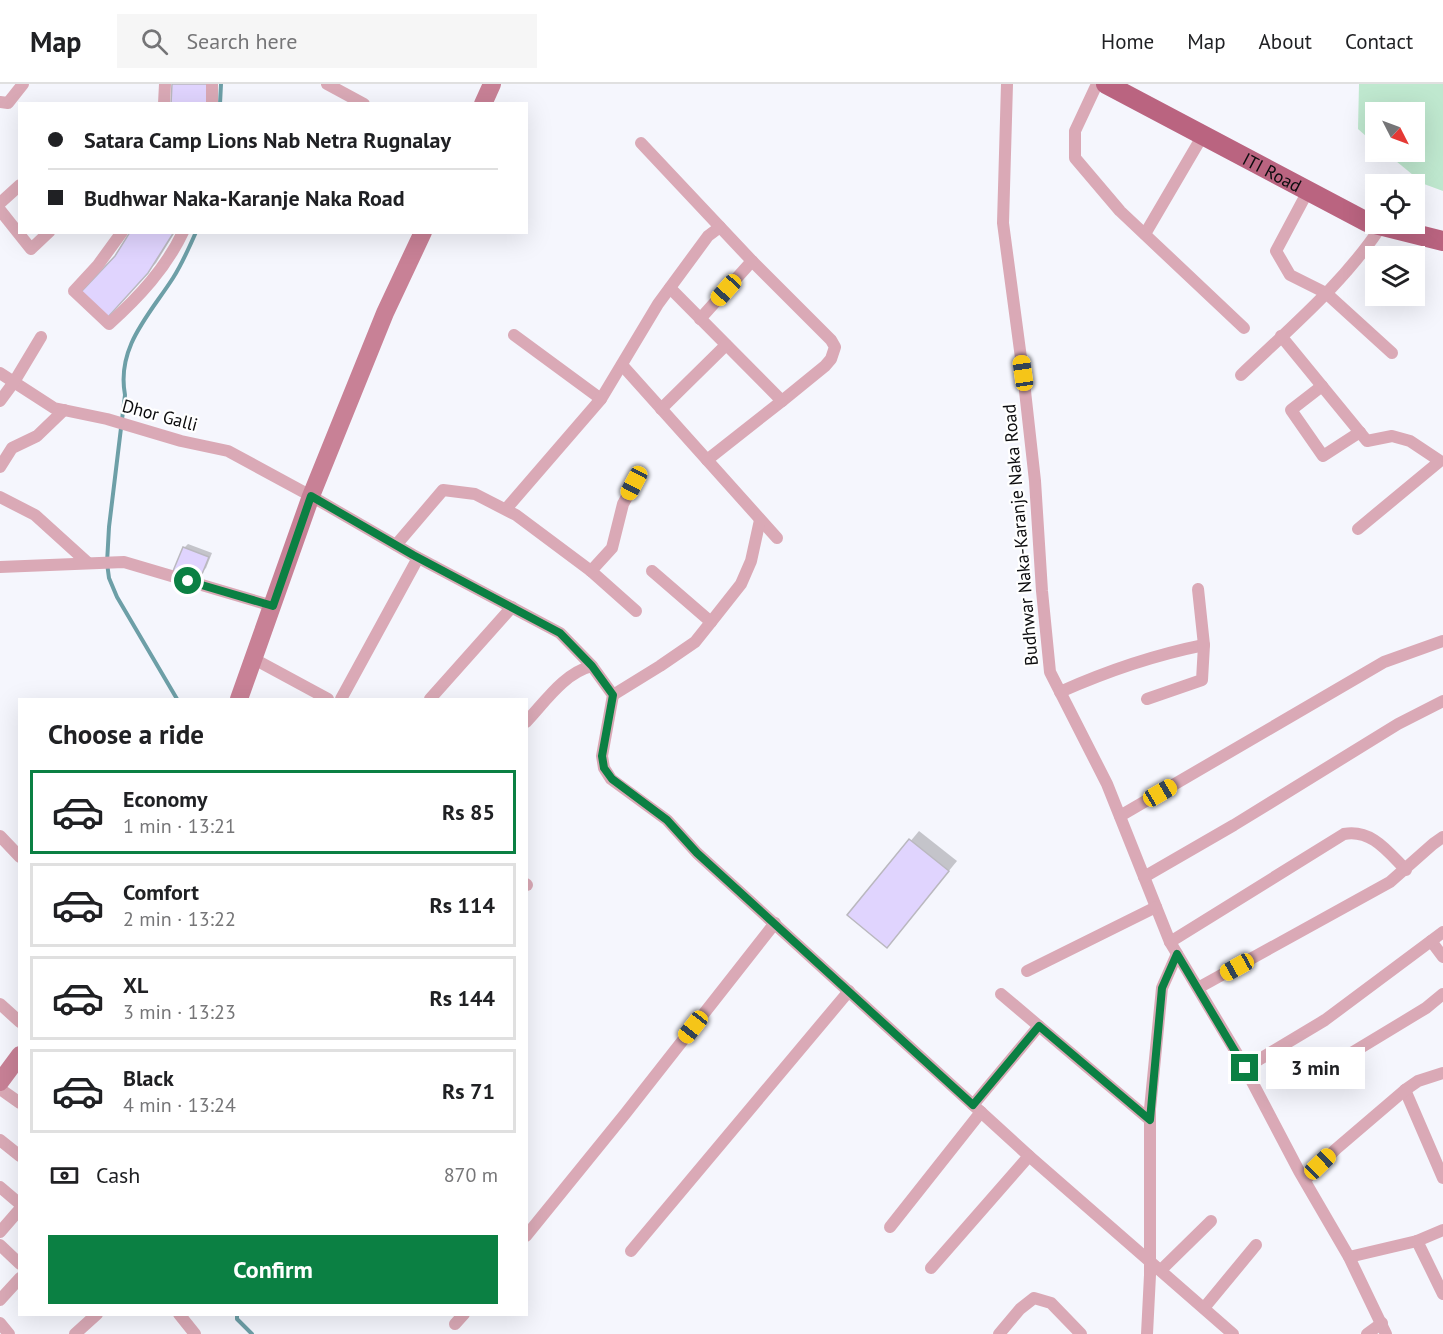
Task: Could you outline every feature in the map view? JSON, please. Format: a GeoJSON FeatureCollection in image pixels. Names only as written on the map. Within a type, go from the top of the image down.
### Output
{"type":"FeatureCollection","features":[{"type":"Feature","properties":{"kind":"main road"},"geometry":{"type":"LineString","coordinates":[[484,102],[492,84]]}},
{"type":"Feature","properties":{"kind":"main road","name":"ITI Road"},"geometry":{"type":"LineString","coordinates":[[1106,84],[1365,221]]}},
{"type":"Feature","properties":{"kind":"main road"},"geometry":{"type":"LineString","coordinates":[[240,698],[311,496],[385,313],[422,234]]}},
{"type":"Feature","properties":{"kind":"main road","name":"ITI Road"},"geometry":{"type":"LineString","coordinates":[[1417,234],[1441,240]]}},
{"type":"Feature","properties":{"kind":"main road"},"geometry":{"type":"LineString","coordinates":[[0,1082],[18,1058]]}},
{"type":"Feature","properties":{"kind":"street"},"geometry":{"type":"LineString","coordinates":[[0,102],[8,103],[22,84]]}},
{"type":"Feature","properties":{"kind":"street"},"geometry":{"type":"LineString","coordinates":[[164,102],[165,84]]}},
{"type":"Feature","properties":{"kind":"street"},"geometry":{"type":"LineString","coordinates":[[213,84],[213,102]]}},
{"type":"Feature","properties":{"kind":"street"},"geometry":{"type":"LineString","coordinates":[[327,84],[360,102]]}},
{"type":"Feature","properties":{"kind":"street","name":"Budhwar Naka-Karanje Naka Road"},"geometry":{"type":"LineString","coordinates":[[1007,84],[1003,223],[1034,471],[1050,672],[1107,784],[1170,942],[1245,1068],[1384,1328]]}},
{"type":"Feature","properties":{"kind":"street"},"geometry":{"type":"LineString","coordinates":[[1098,84],[1075,131],[1075,158],[1120,211],[1244,328]]}},
{"type":"Feature","properties":{"kind":"street"},"geometry":{"type":"LineString","coordinates":[[1144,234],[1203,135]]}},
{"type":"Feature","properties":{"kind":"street"},"geometry":{"type":"LineString","coordinates":[[641,143],[752,261],[831,340],[835,347],[825,366],[707,460]]}},
{"type":"Feature","properties":{"kind":"street"},"geometry":{"type":"LineString","coordinates":[[0,203],[18,187]]}},
{"type":"Feature","properties":{"kind":"street"},"geometry":{"type":"LineString","coordinates":[[1308,191],[1276,251],[1290,275],[1326,293],[1392,353]]}},
{"type":"Feature","properties":{"kind":"street"},"geometry":{"type":"LineString","coordinates":[[0,210],[18,233]]}},
{"type":"Feature","properties":{"kind":"street"},"geometry":{"type":"LineString","coordinates":[[506,509],[601,399],[670,288],[708,236],[720,227]]}},
{"type":"Feature","properties":{"kind":"street"},"geometry":{"type":"LineString","coordinates":[[19,234],[31,249],[47,234]]}},
{"type":"Feature","properties":{"kind":"street"},"geometry":{"type":"LineString","coordinates":[[121,234],[75,291],[109,324],[141,293],[172,254],[182,234]]}},
{"type":"Feature","properties":{"kind":"street"},"geometry":{"type":"LineString","coordinates":[[1241,375],[1326,293],[1382,234]]}},
{"type":"Feature","properties":{"kind":"street"},"geometry":{"type":"LineString","coordinates":[[700,319],[752,261]]}},
{"type":"Feature","properties":{"kind":"street"},"geometry":{"type":"LineString","coordinates":[[670,288],[782,401]]}},
{"type":"Feature","properties":{"kind":"street"},"geometry":{"type":"LineString","coordinates":[[514,335],[601,399]]}},
{"type":"Feature","properties":{"kind":"street"},"geometry":{"type":"LineString","coordinates":[[1281,336],[1367,441],[1392,436],[1410,441],[1440,461],[1358,529]]}},
{"type":"Feature","properties":{"kind":"street"},"geometry":{"type":"LineString","coordinates":[[0,401],[42,338]]}},
{"type":"Feature","properties":{"kind":"street"},"geometry":{"type":"LineString","coordinates":[[661,409],[726,345]]}},
{"type":"Feature","properties":{"kind":"street"},"geometry":{"type":"LineString","coordinates":[[622,365],[777,538]]}},
{"type":"Feature","properties":{"kind":"street","name":"Dhor Galli"},"geometry":{"type":"LineString","coordinates":[[0,373],[54,408],[228,451],[418,558],[560,633],[592,666],[613,695]]}},
{"type":"Feature","properties":{"kind":"street"},"geometry":{"type":"LineString","coordinates":[[1322,386],[1291,410],[1323,456],[1360,432]]}},
{"type":"Feature","properties":{"kind":"street"},"geometry":{"type":"LineString","coordinates":[[0,467],[12,448],[38,436],[64,410]]}},
{"type":"Feature","properties":{"kind":"street"},"geometry":{"type":"LineString","coordinates":[[591,571],[612,548],[623,504],[634,483]]}},
{"type":"Feature","properties":{"kind":"street"},"geometry":{"type":"LineString","coordinates":[[396,545],[443,490],[475,494],[516,515],[591,571],[636,611]]}},
{"type":"Feature","properties":{"kind":"street"},"geometry":{"type":"LineString","coordinates":[[0,497],[35,515],[88,563]]}},
{"type":"Feature","properties":{"kind":"street"},"geometry":{"type":"LineString","coordinates":[[760,520],[751,561],[741,584],[695,642],[613,695],[602,756],[604,768],[612,779],[667,820],[697,853],[1029,1156],[1233,1334]]}},
{"type":"Feature","properties":{"kind":"street"},"geometry":{"type":"LineString","coordinates":[[342,698],[418,558]]}},
{"type":"Feature","properties":{"kind":"street"},"geometry":{"type":"LineString","coordinates":[[0,567],[124,562],[273,606]]}},
{"type":"Feature","properties":{"kind":"street"},"geometry":{"type":"LineString","coordinates":[[652,571],[711,622]]}},
{"type":"Feature","properties":{"kind":"street"},"geometry":{"type":"LineString","coordinates":[[1147,699],[1202,680],[1204,645],[1198,590]]}},
{"type":"Feature","properties":{"kind":"street"},"geometry":{"type":"LineString","coordinates":[[431,698],[512,607]]}},
{"type":"Feature","properties":{"kind":"street"},"geometry":{"type":"LineString","coordinates":[[1120,816],[1384,662],[1443,641]]}},
{"type":"Feature","properties":{"kind":"street"},"geometry":{"type":"LineString","coordinates":[[1060,692],[1134,663],[1204,645]]}},
{"type":"Feature","properties":{"kind":"street"},"geometry":{"type":"LineString","coordinates":[[254,659],[326,698]]}},
{"type":"Feature","properties":{"kind":"street"},"geometry":{"type":"LineString","coordinates":[[528,720],[569,676],[592,666]]}},
{"type":"Feature","properties":{"kind":"street"},"geometry":{"type":"LineString","coordinates":[[1144,877],[1234,825],[1398,724],[1443,701]]}},
{"type":"Feature","properties":{"kind":"street"},"geometry":{"type":"LineString","coordinates":[[1170,942],[1344,834],[1355,832],[1365,834],[1377,841],[1406,870]]}},
{"type":"Feature","properties":{"kind":"street"},"geometry":{"type":"LineString","coordinates":[[0,836],[18,855]]}},
{"type":"Feature","properties":{"kind":"street"},"geometry":{"type":"LineString","coordinates":[[1198,988],[1390,882],[1443,837]]}},
{"type":"Feature","properties":{"kind":"street"},"geometry":{"type":"LineString","coordinates":[[1027,971],[1156,907]]}},
{"type":"Feature","properties":{"kind":"street"},"geometry":{"type":"LineString","coordinates":[[528,1234],[775,923]]}},
{"type":"Feature","properties":{"kind":"street"},"geometry":{"type":"LineString","coordinates":[[1245,1068],[1325,1020],[1443,932]]}},
{"type":"Feature","properties":{"kind":"street"},"geometry":{"type":"LineString","coordinates":[[1431,941],[1443,957]]}},
{"type":"Feature","properties":{"kind":"street"},"geometry":{"type":"LineString","coordinates":[[1147,1334],[1150,1260],[1150,1120],[1162,988],[1177,954]]}},
{"type":"Feature","properties":{"kind":"street"},"geometry":{"type":"LineString","coordinates":[[631,1251],[849,992]]}},
{"type":"Feature","properties":{"kind":"street"},"geometry":{"type":"LineString","coordinates":[[1001,994],[1150,1120]]}},
{"type":"Feature","properties":{"kind":"street"},"geometry":{"type":"LineString","coordinates":[[1350,1054],[1426,1008],[1443,994]]}},
{"type":"Feature","properties":{"kind":"street"},"geometry":{"type":"LineString","coordinates":[[0,1004],[18,1020]]}},
{"type":"Feature","properties":{"kind":"street"},"geometry":{"type":"LineString","coordinates":[[890,1227],[1039,1026]]}},
{"type":"Feature","properties":{"kind":"street"},"geometry":{"type":"LineString","coordinates":[[1305,1179],[1405,1089],[1443,1073]]}},
{"type":"Feature","properties":{"kind":"street"},"geometry":{"type":"LineString","coordinates":[[0,1089],[18,1102]]}},
{"type":"Feature","properties":{"kind":"street"},"geometry":{"type":"LineString","coordinates":[[1405,1089],[1443,1178]]}},
{"type":"Feature","properties":{"kind":"street"},"geometry":{"type":"LineString","coordinates":[[0,1140],[18,1154]]}},
{"type":"Feature","properties":{"kind":"street"},"geometry":{"type":"LineString","coordinates":[[931,1268],[1029,1156]]}},
{"type":"Feature","properties":{"kind":"street"},"geometry":{"type":"LineString","coordinates":[[0,1187],[18,1202]]}},
{"type":"Feature","properties":{"kind":"street"},"geometry":{"type":"LineString","coordinates":[[0,1232],[18,1211]]}},
{"type":"Feature","properties":{"kind":"street"},"geometry":{"type":"LineString","coordinates":[[1161,1270],[1211,1221]]}},
{"type":"Feature","properties":{"kind":"street"},"geometry":{"type":"LineString","coordinates":[[1348,1257],[1417,1241],[1443,1230]]}},
{"type":"Feature","properties":{"kind":"street"},"geometry":{"type":"LineString","coordinates":[[1417,1241],[1443,1294]]}},
{"type":"Feature","properties":{"kind":"street"},"geometry":{"type":"LineString","coordinates":[[0,1245],[18,1262]]}},
{"type":"Feature","properties":{"kind":"street"},"geometry":{"type":"LineString","coordinates":[[1204,1308],[1256,1245]]}},
{"type":"Feature","properties":{"kind":"street"},"geometry":{"type":"LineString","coordinates":[[0,1300],[18,1280]]}},
{"type":"Feature","properties":{"kind":"street"},"geometry":{"type":"LineString","coordinates":[[999,1334],[1020,1309],[1034,1298],[1043,1299],[1051,1304],[1081,1334]]}},
{"type":"Feature","properties":{"kind":"street"},"geometry":{"type":"LineString","coordinates":[[75,1334],[95,1316]]}},
{"type":"Feature","properties":{"kind":"street"},"geometry":{"type":"LineString","coordinates":[[181,1316],[195,1334]]}},
{"type":"Feature","properties":{"kind":"street"},"geometry":{"type":"LineString","coordinates":[[455,1324],[462,1316]]}},
{"type":"Feature","properties":{"kind":"street"},"geometry":{"type":"LineString","coordinates":[[0,1323],[9,1334]]}},
{"type":"Feature","properties":{"kind":"street"},"geometry":{"type":"LineString","coordinates":[[1367,1334],[1384,1328]]}},
{"type":"Feature","properties":{"kind":"green space"},"geometry":{"type":"Polygon","coordinates":[[[1359,84],[1443,84],[1443,191],[1425,184],[1425,174],[1412,174],[1397,162],[1425,162],[1425,102],[1365,102],[1365,135],[1358,129],[1359,84]]]}},
{"type":"Feature","properties":{"kind":"building"},"geometry":{"type":"Polygon","coordinates":[[[172,84],[208,84],[207,102],[171,102],[172,84]]]}},
{"type":"Feature","properties":{"kind":"building"},"geometry":{"type":"Polygon","coordinates":[[[129,234],[173,234],[148,273],[108,317],[81,292],[115,256],[129,234]]]}},
{"type":"Feature","properties":{"kind":"building"},"geometry":{"type":"Polygon","coordinates":[[[183,547],[209,557],[202,574],[194,571],[191,578],[173,571],[183,547]]]}},
{"type":"Feature","properties":{"kind":"building"},"geometry":{"type":"Polygon","coordinates":[[[909,839],[949,871],[887,948],[847,915],[909,839]]]}},
{"type":"Feature","properties":{"kind":"waterway"},"geometry":{"type":"LineString","coordinates":[[220,102],[221,84]]}},
{"type":"Feature","properties":{"kind":"waterway"},"geometry":{"type":"LineString","coordinates":[[176,698],[117,597],[109,578],[107,563],[109,527],[125,395],[125,362],[137,332],[176,273],[195,234]]}},
{"type":"Feature","properties":{"kind":"waterway"},"geometry":{"type":"LineString","coordinates":[[237,1316],[237,1319],[252,1334]]}},
{"type":"Feature","properties":{"kind":"route"},"geometry":{"type":"LineString","coordinates":[[188,581],[273,606],[311,496],[413,555],[560,633],[592,666],[613,695],[602,756],[604,768],[612,779],[667,820],[697,853],[973,1105],[1039,1026],[1150,1120],[1162,988],[1177,954],[1245,1068]]}}]}
